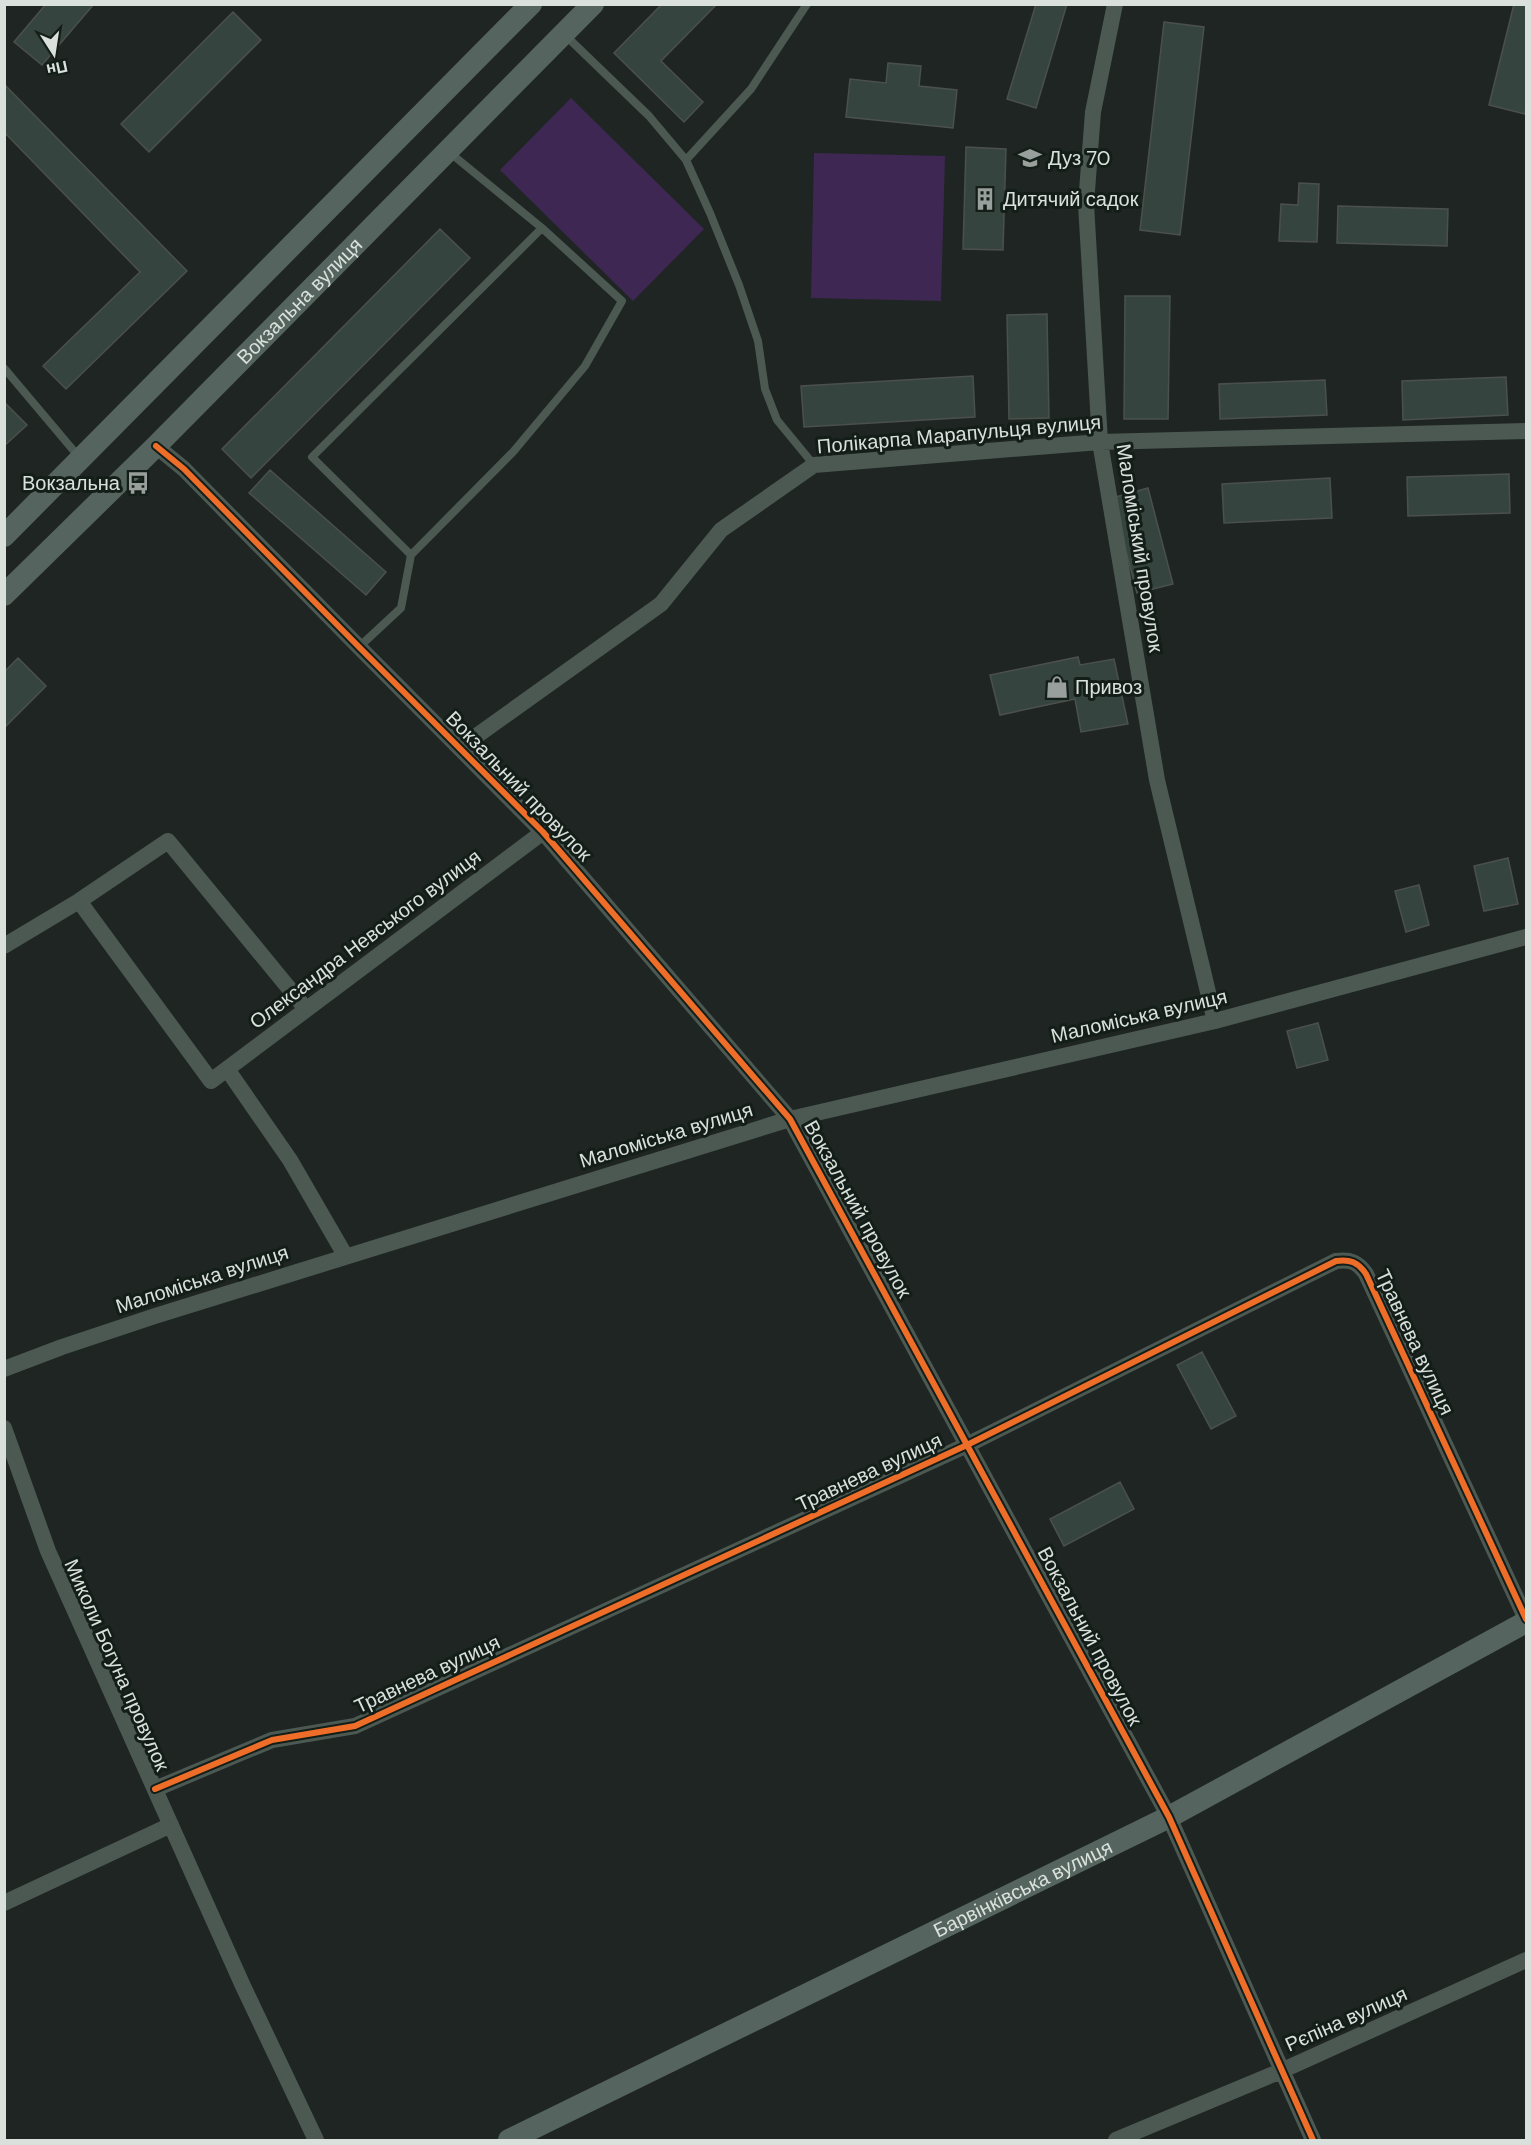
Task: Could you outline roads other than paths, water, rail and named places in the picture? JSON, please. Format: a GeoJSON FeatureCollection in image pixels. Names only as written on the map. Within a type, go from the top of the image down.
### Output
{"type":"FeatureCollection","features":[{"type":"Feature","properties":{"kind":"street"},"geometry":{"type":"LineString","coordinates":[[4,536],[531,4]]}},
{"type":"Feature","properties":{"kind":"street","name":"Вокзальна вулиця"},"geometry":{"type":"LineString","coordinates":[[4,595],[156,446],[593,4]]}},
{"type":"Feature","properties":{"kind":"street","name":"Маломіський провулок"},"geometry":{"type":"LineString","coordinates":[[1115,4],[1094,112],[1086,204],[1100,442],[1157,780],[1215,1021]]}},
{"type":"Feature","properties":{"kind":"street","name":"Полікарпа Марапульця вулиця"},"geometry":{"type":"LineString","coordinates":[[461,747],[661,604],[721,530],[814,465],[1100,442],[1527,431]]}},
{"type":"Feature","properties":{"kind":"street","name":"Вокзальний провулок"},"geometry":{"type":"LineString","coordinates":[[156,446],[184,469],[543,832],[790,1119],[1169,1817],[1313,2140]]}},
{"type":"Feature","properties":{"kind":"street","name":"Олександра Невського вулиця"},"geometry":{"type":"LineString","coordinates":[[79,901],[211,1081],[543,832]]}},
{"type":"Feature","properties":{"kind":"street"},"geometry":{"type":"LineString","coordinates":[[4,946],[79,901],[168,841],[306,1009]]}},
{"type":"Feature","properties":{"kind":"street","name":"Маломіська вулиця"},"geometry":{"type":"LineString","coordinates":[[4,1369],[154,1316],[345,1255],[790,1119],[1215,1021],[1527,937]]}},
{"type":"Feature","properties":{"kind":"street"},"geometry":{"type":"LineString","coordinates":[[227,1069],[290,1160],[345,1255]]}},
{"type":"Feature","properties":{"kind":"street","name":"Травнева вулиця"},"geometry":{"type":"LineString","coordinates":[[155,1789],[272,1740],[355,1726],[967,1444],[1336,1261],[1353,1262],[1361,1266],[1370,1281],[1527,1621]]}},
{"type":"Feature","properties":{"kind":"street","name":"Миколи Богуна провулок"},"geometry":{"type":"LineString","coordinates":[[4,1428],[48,1551],[243,1986],[316,2140]]}},
{"type":"Feature","properties":{"kind":"street","name":"Барвінківська вулиця"},"geometry":{"type":"LineString","coordinates":[[509,2140],[1169,1817],[1527,1621]]}},
{"type":"Feature","properties":{"kind":"street"},"geometry":{"type":"LineString","coordinates":[[4,1903],[171,1825]]}},
{"type":"Feature","properties":{"kind":"street","name":"Рєпіна вулиця"},"geometry":{"type":"LineString","coordinates":[[1116,2140],[1281,2071],[1527,1960]]}},
{"type":"Feature","properties":{"kind":"lane"},"geometry":{"type":"LineString","coordinates":[[686,160],[751,89],[807,4]]}},
{"type":"Feature","properties":{"kind":"lane"},"geometry":{"type":"LineString","coordinates":[[564,34],[649,116],[686,160],[739,285],[758,341],[765,389],[777,420],[814,465]]}},
{"type":"Feature","properties":{"kind":"lane"},"geometry":{"type":"LineString","coordinates":[[359,648],[401,608],[411,555],[513,452],[579,374],[622,302],[542,228],[449,152]]}},
{"type":"Feature","properties":{"kind":"lane"},"geometry":{"type":"LineString","coordinates":[[411,555],[312,457],[542,228]]}},
{"type":"Feature","properties":{"kind":"lane"},"geometry":{"type":"LineString","coordinates":[[4,368],[81,459]]}},
{"type":"Feature","properties":{"kind":"place","name":"Дуз 70"},"geometry":{"type":"Point","coordinates":[1030,158]}},
{"type":"Feature","properties":{"kind":"place","name":"Дитячий садок"},"geometry":{"type":"Point","coordinates":[985,199]}},
{"type":"Feature","properties":{"kind":"place","name":"Вокзальна"},"geometry":{"type":"Point","coordinates":[138,483]}},
{"type":"Feature","properties":{"kind":"place","name":"Привоз"},"geometry":{"type":"Point","coordinates":[1057,687]}}]}
